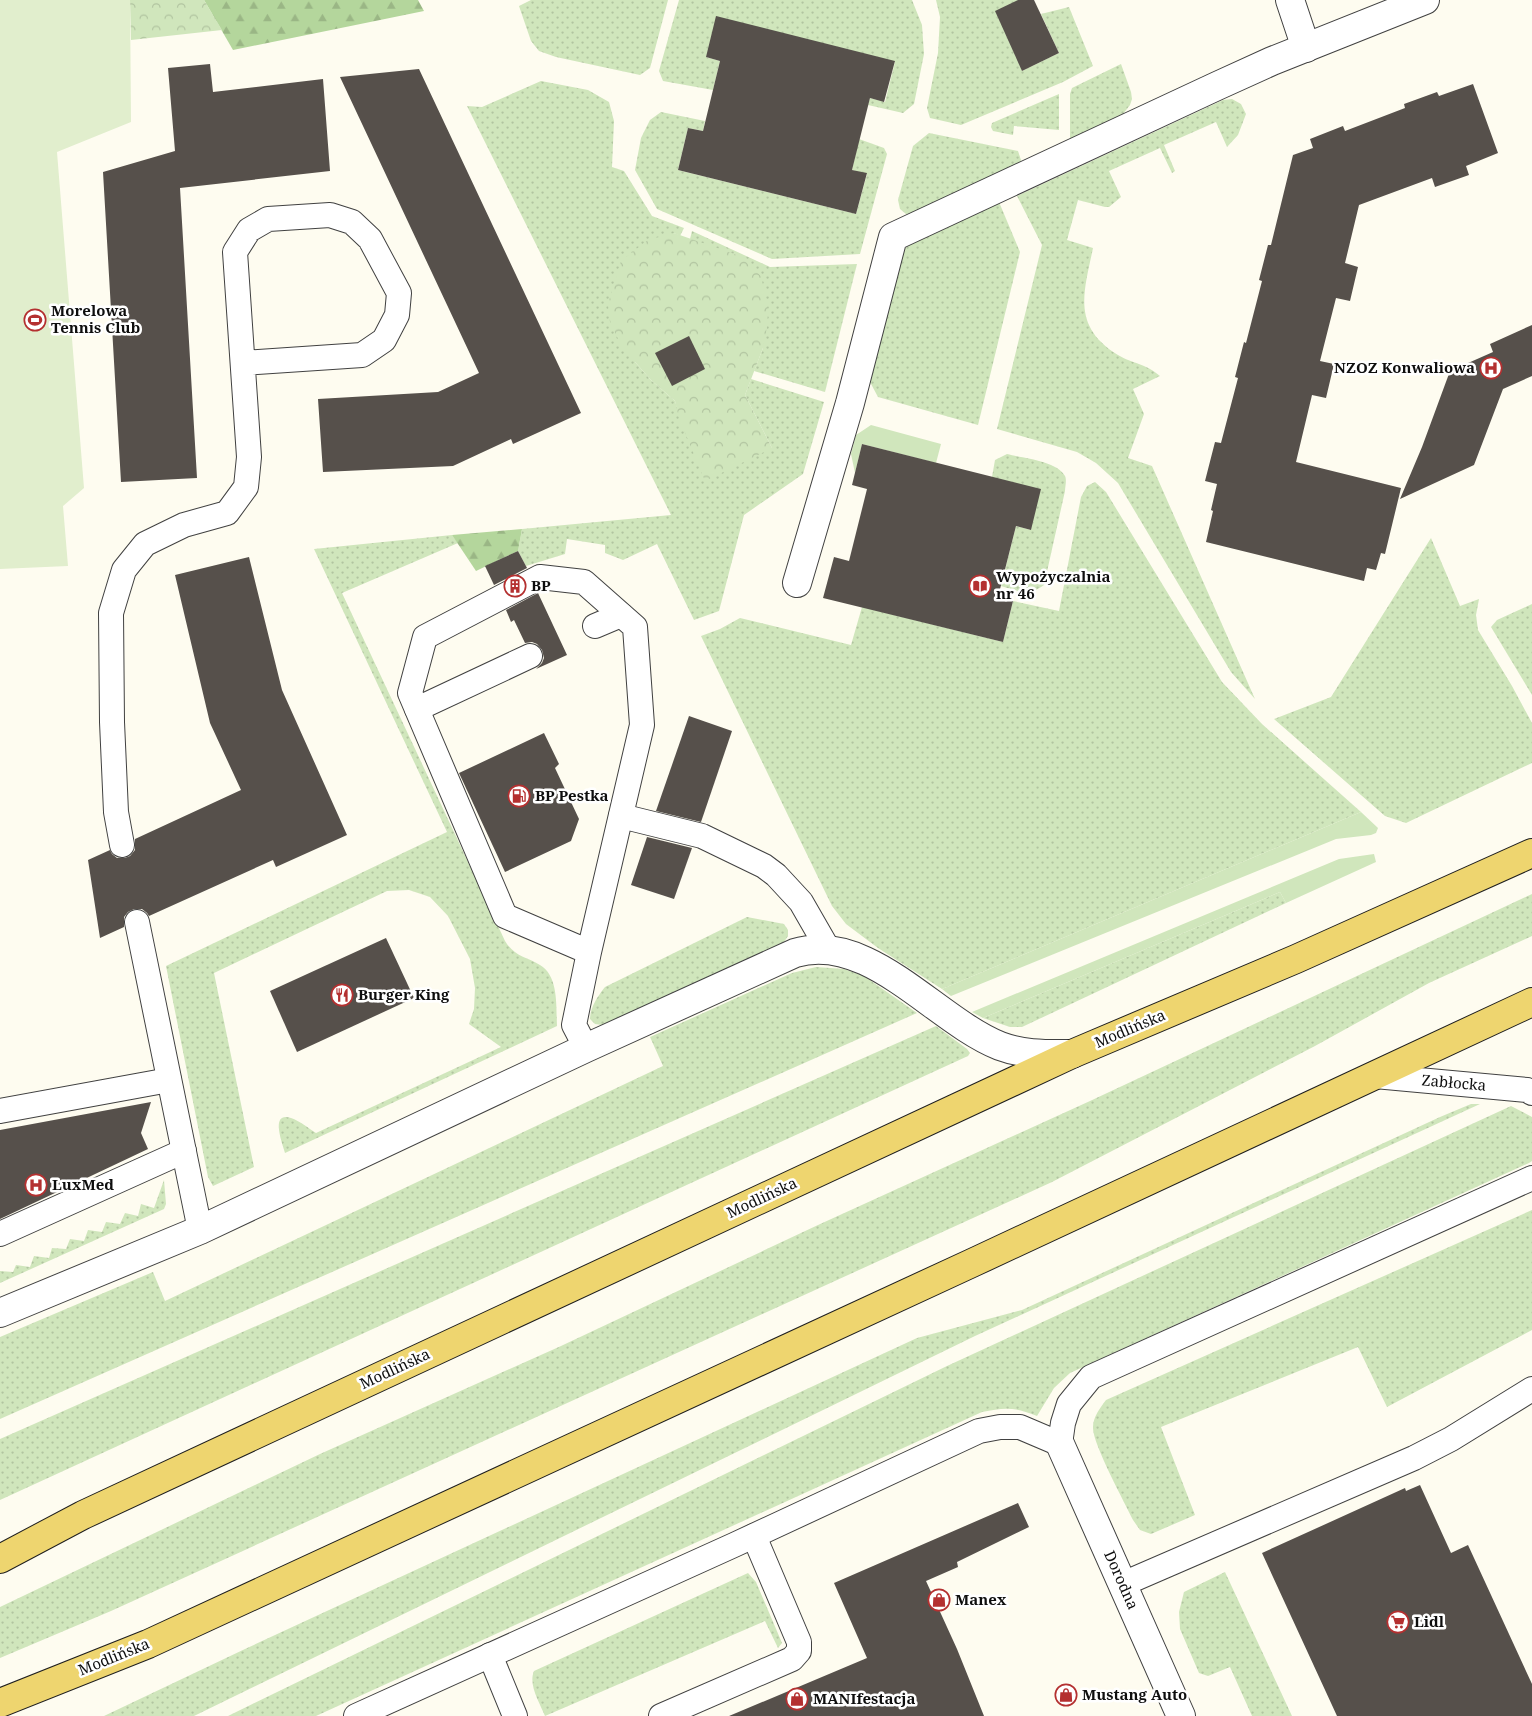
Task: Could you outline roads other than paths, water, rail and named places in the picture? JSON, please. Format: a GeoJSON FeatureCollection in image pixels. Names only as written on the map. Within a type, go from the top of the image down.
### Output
{"type":"FeatureCollection","features":[{"type":"Feature","properties":{"kind":"main road","name":"Modlińska"},"geometry":{"type":"LineString","coordinates":[[0,1559],[83,1514],[1072,1054],[1296,959],[1532,853]]}},
{"type":"Feature","properties":{"kind":"main road","name":"Modlińska"},"geometry":{"type":"LineString","coordinates":[[0,1703],[148,1644],[1532,1002]]}},
{"type":"Feature","properties":{"kind":"main road"},"geometry":{"type":"LineString","coordinates":[[0,1546],[83,1514]]}},
{"type":"Feature","properties":{"kind":"main road"},"geometry":{"type":"LineString","coordinates":[[10,1716],[148,1644]]}},
{"type":"Feature","properties":{"kind":"street"},"geometry":{"type":"LineString","coordinates":[[1290,0],[1306,48]]}},
{"type":"Feature","properties":{"kind":"street"},"geometry":{"type":"LineString","coordinates":[[797,582],[850,403],[893,237],[1164,109],[1272,61],[1426,0]]}},
{"type":"Feature","properties":{"kind":"street"},"geometry":{"type":"LineString","coordinates":[[0,1314],[200,1230],[586,1048],[807,949],[828,949],[847,954],[879,967],[977,1034],[1000,1045],[1019,1052],[1072,1054]]}},
{"type":"Feature","properties":{"kind":"street","name":"Dorodna"},"geometry":{"type":"LineString","coordinates":[[1060,1444],[1181,1716]]}},
{"type":"Feature","properties":{"kind":"lane"},"geometry":{"type":"LineString","coordinates":[[122,845],[116,812],[112,722],[111,613],[124,570],[145,544],[184,525],[227,513],[246,487],[249,458],[235,252],[249,230],[268,219],[330,215],[352,222],[370,239],[399,293],[397,315],[384,340],[362,355],[243,363]]}},
{"type":"Feature","properties":{"kind":"lane"},"geometry":{"type":"LineString","coordinates":[[586,1048],[574,1025],[588,952],[642,726],[636,627],[584,582],[540,577],[425,637],[410,693],[505,916],[588,952]]}},
{"type":"Feature","properties":{"kind":"lane"},"geometry":{"type":"LineString","coordinates":[[595,626],[621,615]]}},
{"type":"Feature","properties":{"kind":"lane"},"geometry":{"type":"LineString","coordinates":[[417,709],[530,656]]}},
{"type":"Feature","properties":{"kind":"lane"},"geometry":{"type":"LineString","coordinates":[[621,816],[702,836],[764,866],[776,875],[801,902],[828,949]]}},
{"type":"Feature","properties":{"kind":"lane"},"geometry":{"type":"LineString","coordinates":[[138,922],[200,1230]]}},
{"type":"Feature","properties":{"kind":"lane","name":"Zabłocka"},"geometry":{"type":"LineString","coordinates":[[1375,1076],[1532,1092]]}},
{"type":"Feature","properties":{"kind":"lane"},"geometry":{"type":"LineString","coordinates":[[0,1111],[169,1080]]}},
{"type":"Feature","properties":{"kind":"lane"},"geometry":{"type":"LineString","coordinates":[[0,1234],[184,1151]]}},
{"type":"Feature","properties":{"kind":"lane"},"geometry":{"type":"LineString","coordinates":[[356,1716],[754,1536],[979,1431],[1000,1427],[1020,1427],[1060,1444],[1063,1423],[1069,1404],[1091,1376],[1532,1178]]}},
{"type":"Feature","properties":{"kind":"lane"},"geometry":{"type":"LineString","coordinates":[[1123,1584],[1414,1458],[1451,1439],[1532,1389]]}},
{"type":"Feature","properties":{"kind":"lane"},"geometry":{"type":"LineString","coordinates":[[661,1716],[792,1659],[799,1651],[799,1642],[754,1536]]}},
{"type":"Feature","properties":{"kind":"lane"},"geometry":{"type":"LineString","coordinates":[[490,1655],[514,1716]]}},
{"type":"Feature","properties":{"kind":"place","name":"Morelowa Tennis Club"},"geometry":{"type":"Point","coordinates":[35,320]}},
{"type":"Feature","properties":{"kind":"place","name":"NZOZ Konwaliowa"},"geometry":{"type":"Point","coordinates":[1491,368]}},
{"type":"Feature","properties":{"kind":"place","name":"BP"},"geometry":{"type":"Point","coordinates":[515,586]}},
{"type":"Feature","properties":{"kind":"place","name":"Wypożyczalnia nr 46"},"geometry":{"type":"Point","coordinates":[980,586]}},
{"type":"Feature","properties":{"kind":"place","name":"BP Pestka"},"geometry":{"type":"Point","coordinates":[519,796]}},
{"type":"Feature","properties":{"kind":"place","name":"Burger King"},"geometry":{"type":"Point","coordinates":[342,995]}},
{"type":"Feature","properties":{"kind":"place","name":"LuxMed"},"geometry":{"type":"Point","coordinates":[36,1185]}},
{"type":"Feature","properties":{"kind":"place","name":"Manex"},"geometry":{"type":"Point","coordinates":[939,1600]}},
{"type":"Feature","properties":{"kind":"place","name":"Lidl"},"geometry":{"type":"Point","coordinates":[1398,1622]}},
{"type":"Feature","properties":{"kind":"place","name":"Mustang Auto"},"geometry":{"type":"Point","coordinates":[1066,1695]}},
{"type":"Feature","properties":{"kind":"place","name":"MANIfestacja"},"geometry":{"type":"Point","coordinates":[797,1699]}}]}
